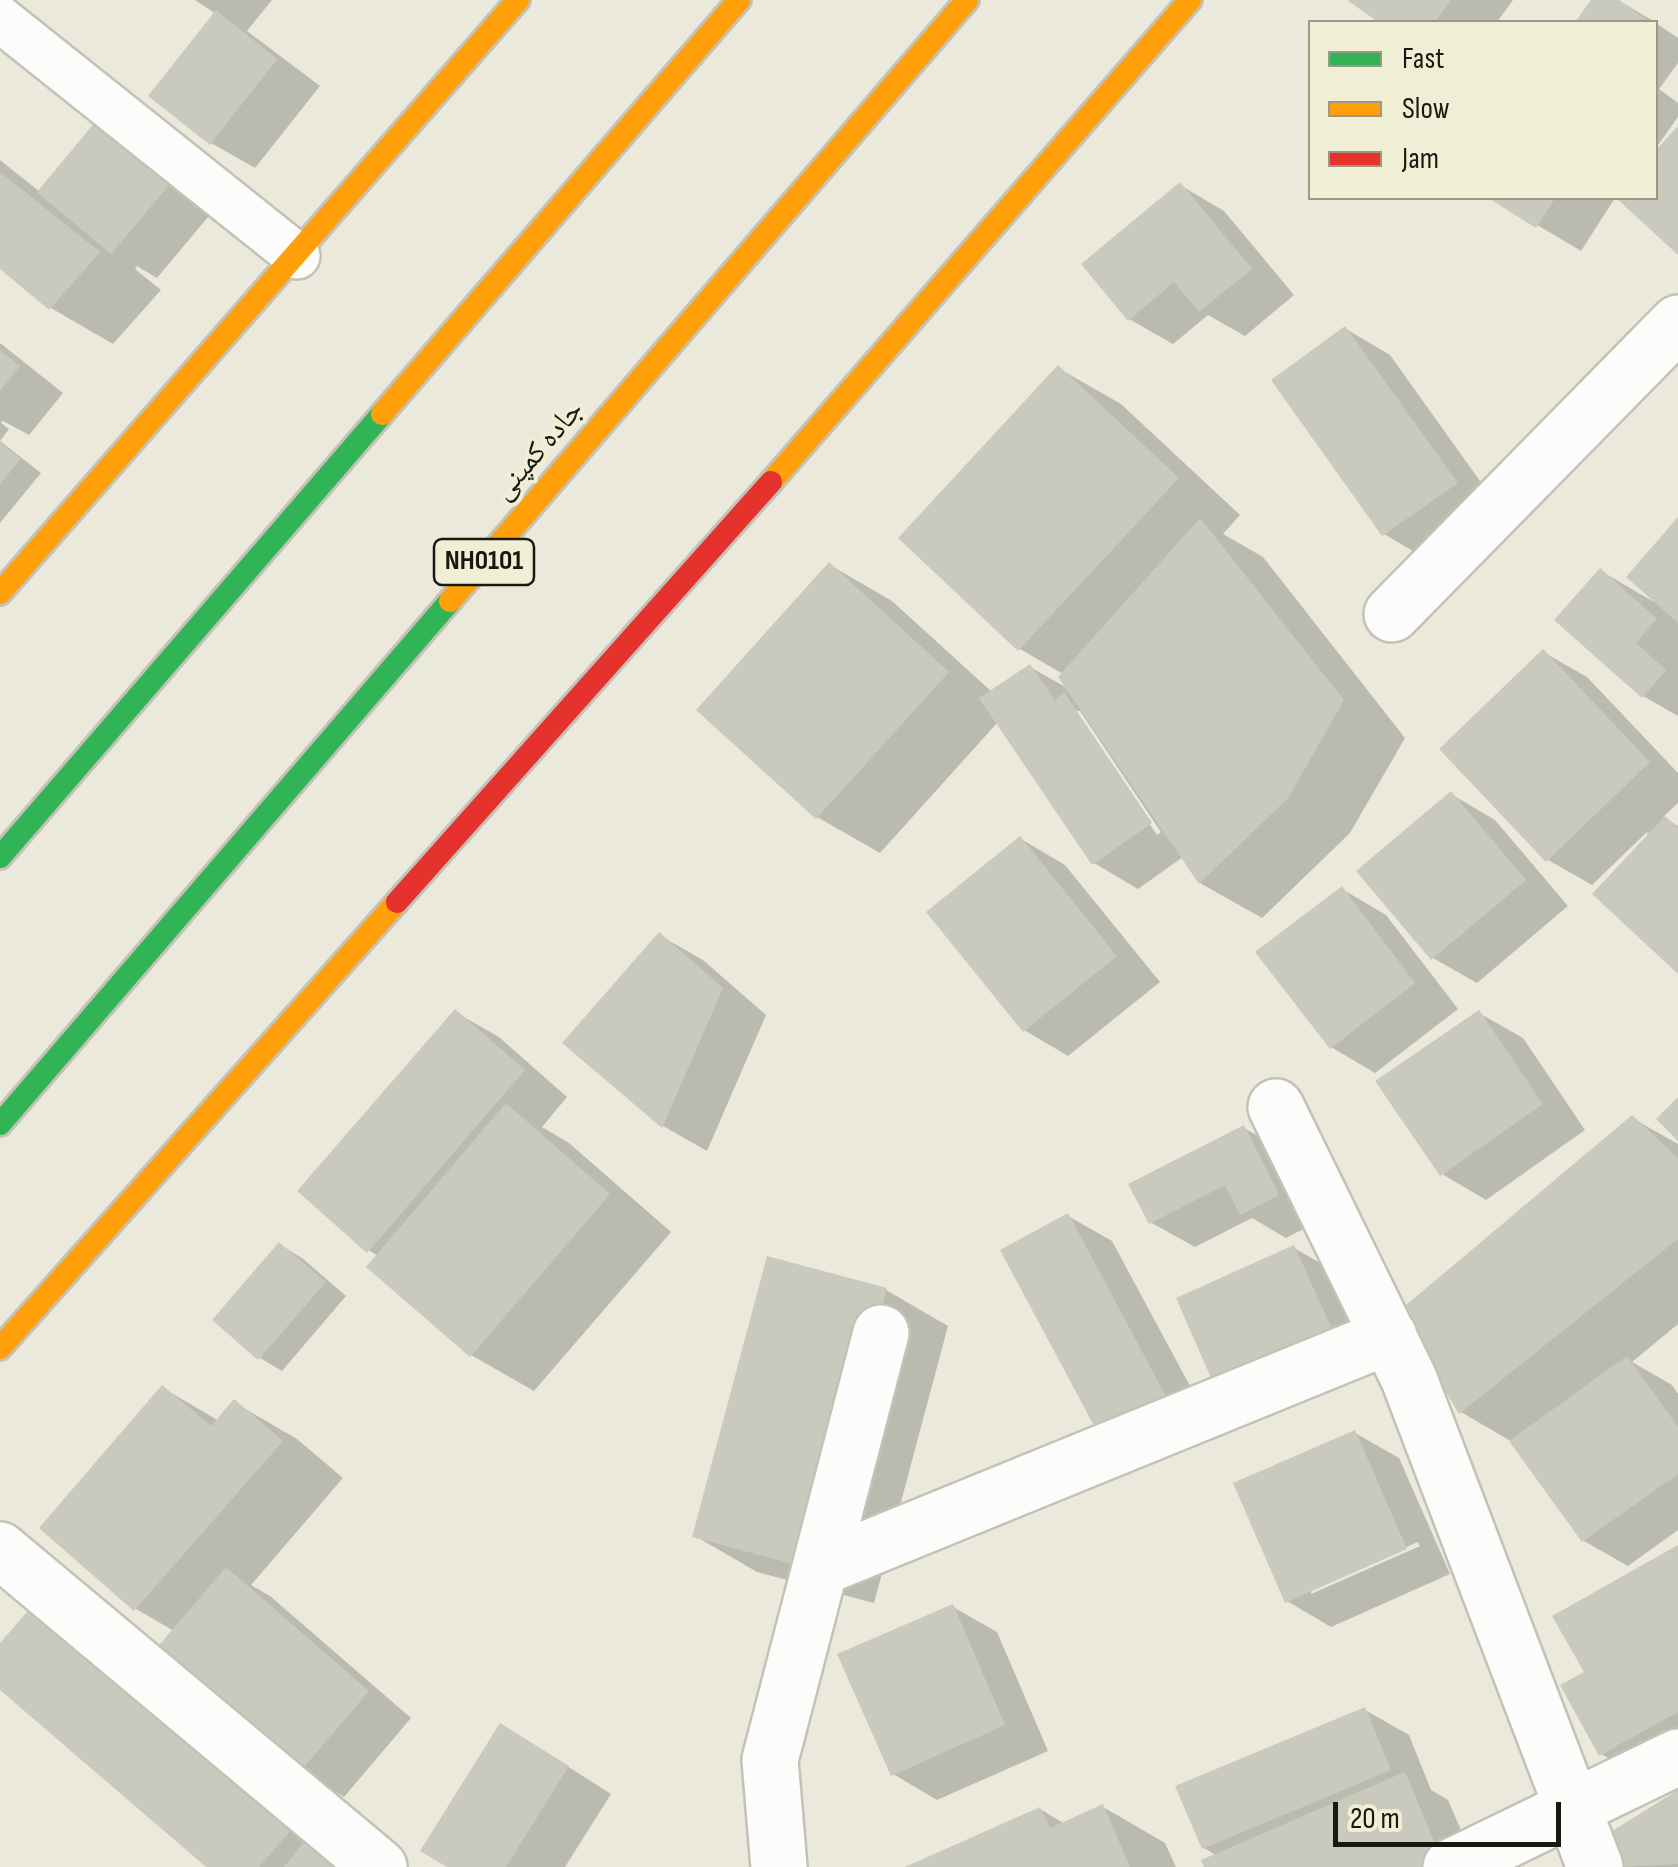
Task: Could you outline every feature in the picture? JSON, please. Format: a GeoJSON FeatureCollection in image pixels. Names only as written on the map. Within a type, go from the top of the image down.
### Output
{"type":"FeatureCollection","features":[{"type":"Feature","properties":{"kind":"main road"},"geometry":{"type":"LineString","coordinates":[[2,588],[518,0]]}},
{"type":"Feature","properties":{"kind":"main road"},"geometry":{"type":"LineString","coordinates":[[0,857],[739,0]]}},
{"type":"Feature","properties":{"kind":"main road","name":"جاده کمپنی"},"geometry":{"type":"LineString","coordinates":[[0,1124],[968,0]]}},
{"type":"Feature","properties":{"kind":"main road"},"geometry":{"type":"LineString","coordinates":[[0,1348],[872,369],[1190,0]]}},
{"type":"Feature","properties":{"kind":"street"},"geometry":{"type":"LineString","coordinates":[[1392,614],[1678,323]]}},
{"type":"Feature","properties":{"kind":"street"},"geometry":{"type":"LineString","coordinates":[[1276,1107],[1409,1379],[1595,1867]]}},
{"type":"Feature","properties":{"kind":"street"},"geometry":{"type":"LineString","coordinates":[[779,1867],[770,1760],[882,1333]]}},
{"type":"Feature","properties":{"kind":"street"},"geometry":{"type":"LineString","coordinates":[[820,1568],[1389,1336]]}},
{"type":"Feature","properties":{"kind":"street"},"geometry":{"type":"LineString","coordinates":[[0,1550],[379,1867]]}},
{"type":"Feature","properties":{"kind":"street"},"geometry":{"type":"LineString","coordinates":[[1451,1867],[1678,1756]]}},
{"type":"Feature","properties":{"kind":"lane"},"geometry":{"type":"LineString","coordinates":[[0,19],[297,256]]}},
{"type":"Feature","properties":{"kind":"building"},"geometry":{"type":"Polygon","coordinates":[[[1347,0],[1451,0],[1436,20],[1375,20],[1347,0]]]}},
{"type":"Feature","properties":{"kind":"building"},"geometry":{"type":"Polygon","coordinates":[[[1591,0],[1619,0],[1647,20],[1576,20],[1591,0]]]}},
{"type":"Feature","properties":{"kind":"building"},"geometry":{"type":"Polygon","coordinates":[[[216,10],[277,59],[210,145],[148,96],[216,10]]]}},
{"type":"Feature","properties":{"kind":"building"},"geometry":{"type":"Polygon","coordinates":[[[96,121],[170,184],[111,254],[37,192],[96,121]]]}},
{"type":"Feature","properties":{"kind":"building"},"geometry":{"type":"Polygon","coordinates":[[[1678,126],[1678,255],[1618,200],[1658,200],[1658,148],[1678,126]]]}},
{"type":"Feature","properties":{"kind":"building"},"geometry":{"type":"Polygon","coordinates":[[[0,172],[100,252],[49,310],[0,269],[0,172]]]}},
{"type":"Feature","properties":{"kind":"building"},"geometry":{"type":"Polygon","coordinates":[[[1180,182],[1252,269],[1199,312],[1174,282],[1128,321],[1081,264],[1180,182]]]}},
{"type":"Feature","properties":{"kind":"building"},"geometry":{"type":"Polygon","coordinates":[[[1491,200],[1554,200],[1536,228],[1491,200]]]}},
{"type":"Feature","properties":{"kind":"building"},"geometry":{"type":"Polygon","coordinates":[[[1345,326],[1458,483],[1382,536],[1271,380],[1345,326]]]}},
{"type":"Feature","properties":{"kind":"building"},"geometry":{"type":"Polygon","coordinates":[[[0,350],[20,366],[0,391],[0,350]]]}},
{"type":"Feature","properties":{"kind":"building"},"geometry":{"type":"Polygon","coordinates":[[[1058,365],[1179,478],[1018,651],[898,538],[1058,365]]]}},
{"type":"Feature","properties":{"kind":"building"},"geometry":{"type":"Polygon","coordinates":[[[0,442],[21,459],[0,484],[0,442]]]}},
{"type":"Feature","properties":{"kind":"building"},"geometry":{"type":"Polygon","coordinates":[[[1678,517],[1678,623],[1626,577],[1678,517]]]}},
{"type":"Feature","properties":{"kind":"building"},"geometry":{"type":"Polygon","coordinates":[[[1200,518],[1344,700],[1288,798],[1199,884],[1058,677],[1200,518]]]}},
{"type":"Feature","properties":{"kind":"building"},"geometry":{"type":"Polygon","coordinates":[[[829,562],[949,672],[816,819],[696,710],[829,562]]]}},
{"type":"Feature","properties":{"kind":"building"},"geometry":{"type":"Polygon","coordinates":[[[1600,568],[1657,619],[1636,643],[1666,670],[1642,698],[1554,620],[1600,568]]]}},
{"type":"Feature","properties":{"kind":"building"},"geometry":{"type":"Polygon","coordinates":[[[1543,649],[1650,762],[1546,862],[1439,749],[1543,649]]]}},
{"type":"Feature","properties":{"kind":"building"},"geometry":{"type":"Polygon","coordinates":[[[1030,664],[1055,700],[1064,692],[1152,823],[1092,865],[979,698],[1030,664]]]}},
{"type":"Feature","properties":{"kind":"building"},"geometry":{"type":"Polygon","coordinates":[[[1451,791],[1526,880],[1431,960],[1356,871],[1451,791]]]}},
{"type":"Feature","properties":{"kind":"building"},"geometry":{"type":"Polygon","coordinates":[[[1665,816],[1678,828],[1678,974],[1592,894],[1665,816]]]}},
{"type":"Feature","properties":{"kind":"building"},"geometry":{"type":"Polygon","coordinates":[[[1020,836],[1117,956],[1023,1032],[926,912],[1020,836]]]}},
{"type":"Feature","properties":{"kind":"building"},"geometry":{"type":"Polygon","coordinates":[[[1342,886],[1415,983],[1330,1049],[1255,952],[1342,886]]]}},
{"type":"Feature","properties":{"kind":"building"},"geometry":{"type":"Polygon","coordinates":[[[659,932],[723,988],[662,1128],[562,1043],[659,932]]]}},
{"type":"Feature","properties":{"kind":"building"},"geometry":{"type":"Polygon","coordinates":[[[455,1009],[525,1070],[367,1253],[297,1191],[455,1009]]]}},
{"type":"Feature","properties":{"kind":"building"},"geometry":{"type":"Polygon","coordinates":[[[1479,1010],[1543,1104],[1440,1176],[1375,1081],[1479,1010]]]}},
{"type":"Feature","properties":{"kind":"building"},"geometry":{"type":"Polygon","coordinates":[[[1678,1097],[1678,1141],[1656,1119],[1678,1097]]]}},
{"type":"Feature","properties":{"kind":"building"},"geometry":{"type":"Polygon","coordinates":[[[506,1103],[610,1194],[470,1357],[366,1267],[506,1103]]]}},
{"type":"Feature","properties":{"kind":"building"},"geometry":{"type":"Polygon","coordinates":[[[1632,1115],[1678,1158],[1678,1239],[1459,1414],[1399,1311],[1632,1115]]]}},
{"type":"Feature","properties":{"kind":"building"},"geometry":{"type":"Polygon","coordinates":[[[1244,1125],[1279,1195],[1240,1215],[1225,1185],[1149,1224],[1128,1184],[1244,1125]]]}},
{"type":"Feature","properties":{"kind":"building"},"geometry":{"type":"Polygon","coordinates":[[[1068,1213],[1168,1400],[1100,1437],[1000,1250],[1068,1213]]]}},
{"type":"Feature","properties":{"kind":"building"},"geometry":{"type":"Polygon","coordinates":[[[279,1242],[326,1282],[258,1360],[212,1320],[279,1242]]]}},
{"type":"Feature","properties":{"kind":"building"},"geometry":{"type":"Polygon","coordinates":[[[1294,1245],[1338,1343],[1219,1396],[1176,1298],[1294,1245]]]}},
{"type":"Feature","properties":{"kind":"building"},"geometry":{"type":"Polygon","coordinates":[[[767,1256],[887,1288],[812,1569],[692,1537],[767,1256]]]}},
{"type":"Feature","properties":{"kind":"building"},"geometry":{"type":"Polygon","coordinates":[[[1627,1356],[1678,1427],[1678,1474],[1582,1542],[1509,1441],[1627,1356]]]}},
{"type":"Feature","properties":{"kind":"building"},"geometry":{"type":"Polygon","coordinates":[[[162,1385],[211,1426],[234,1399],[283,1441],[134,1611],[39,1528],[162,1385]]]}},
{"type":"Feature","properties":{"kind":"building"},"geometry":{"type":"Polygon","coordinates":[[[1355,1430],[1407,1549],[1285,1603],[1233,1483],[1355,1430]]]}},
{"type":"Feature","properties":{"kind":"building"},"geometry":{"type":"Polygon","coordinates":[[[1678,1545],[1678,1712],[1599,1756],[1560,1685],[1584,1672],[1552,1616],[1678,1545]]]}},
{"type":"Feature","properties":{"kind":"building"},"geometry":{"type":"Polygon","coordinates":[[[226,1567],[369,1691],[298,1774],[155,1650],[226,1567]]]}},
{"type":"Feature","properties":{"kind":"building"},"geometry":{"type":"Polygon","coordinates":[[[953,1604],[1005,1725],[891,1776],[837,1654],[953,1604]]]}},
{"type":"Feature","properties":{"kind":"building"},"geometry":{"type":"Polygon","coordinates":[[[32,1606],[291,1830],[259,1867],[206,1867],[0,1690],[0,1643],[32,1606]]]}},
{"type":"Feature","properties":{"kind":"building"},"geometry":{"type":"Polygon","coordinates":[[[1365,1707],[1391,1770],[1202,1849],[1175,1786],[1365,1707]]]}},
{"type":"Feature","properties":{"kind":"building"},"geometry":{"type":"Polygon","coordinates":[[[500,1723],[569,1766],[506,1867],[447,1867],[420,1851],[500,1723]]]}},
{"type":"Feature","properties":{"kind":"building"},"geometry":{"type":"Polygon","coordinates":[[[1405,1772],[1442,1860],[1425,1867],[1204,1867],[1201,1860],[1405,1772]]]}},
{"type":"Feature","properties":{"kind":"building"},"geometry":{"type":"Polygon","coordinates":[[[1678,1790],[1678,1864],[1619,1867],[1601,1838],[1678,1790]]]}},
{"type":"Feature","properties":{"kind":"building"},"geometry":{"type":"Polygon","coordinates":[[[1103,1804],[1130,1867],[905,1867],[1040,1807],[1050,1828],[1103,1804]]]}},
{"type":"Feature","properties":{"kind":"building"},"geometry":{"type":"Polygon","coordinates":[[[304,1842],[335,1867],[284,1867],[304,1842]]]}},
{"type":"Feature","properties":{"kind":"traffic: fast"},"geometry":{"type":"LineString","coordinates":[[0,857],[382,414]]}},
{"type":"Feature","properties":{"kind":"traffic: fast"},"geometry":{"type":"LineString","coordinates":[[0,1124],[450,601]]}},
{"type":"Feature","properties":{"kind":"traffic: slow"},"geometry":{"type":"LineString","coordinates":[[0,593],[518,0]]}},
{"type":"Feature","properties":{"kind":"traffic: slow"},"geometry":{"type":"LineString","coordinates":[[382,414],[739,0]]}},
{"type":"Feature","properties":{"kind":"traffic: slow"},"geometry":{"type":"LineString","coordinates":[[450,601],[967,0]]}},
{"type":"Feature","properties":{"kind":"traffic: slow"},"geometry":{"type":"LineString","coordinates":[[771,482],[1190,0]]}},
{"type":"Feature","properties":{"kind":"traffic: slow"},"geometry":{"type":"LineString","coordinates":[[0,1348],[397,902]]}},
{"type":"Feature","properties":{"kind":"traffic: jam"},"geometry":{"type":"LineString","coordinates":[[397,902],[771,482]]}}]}
